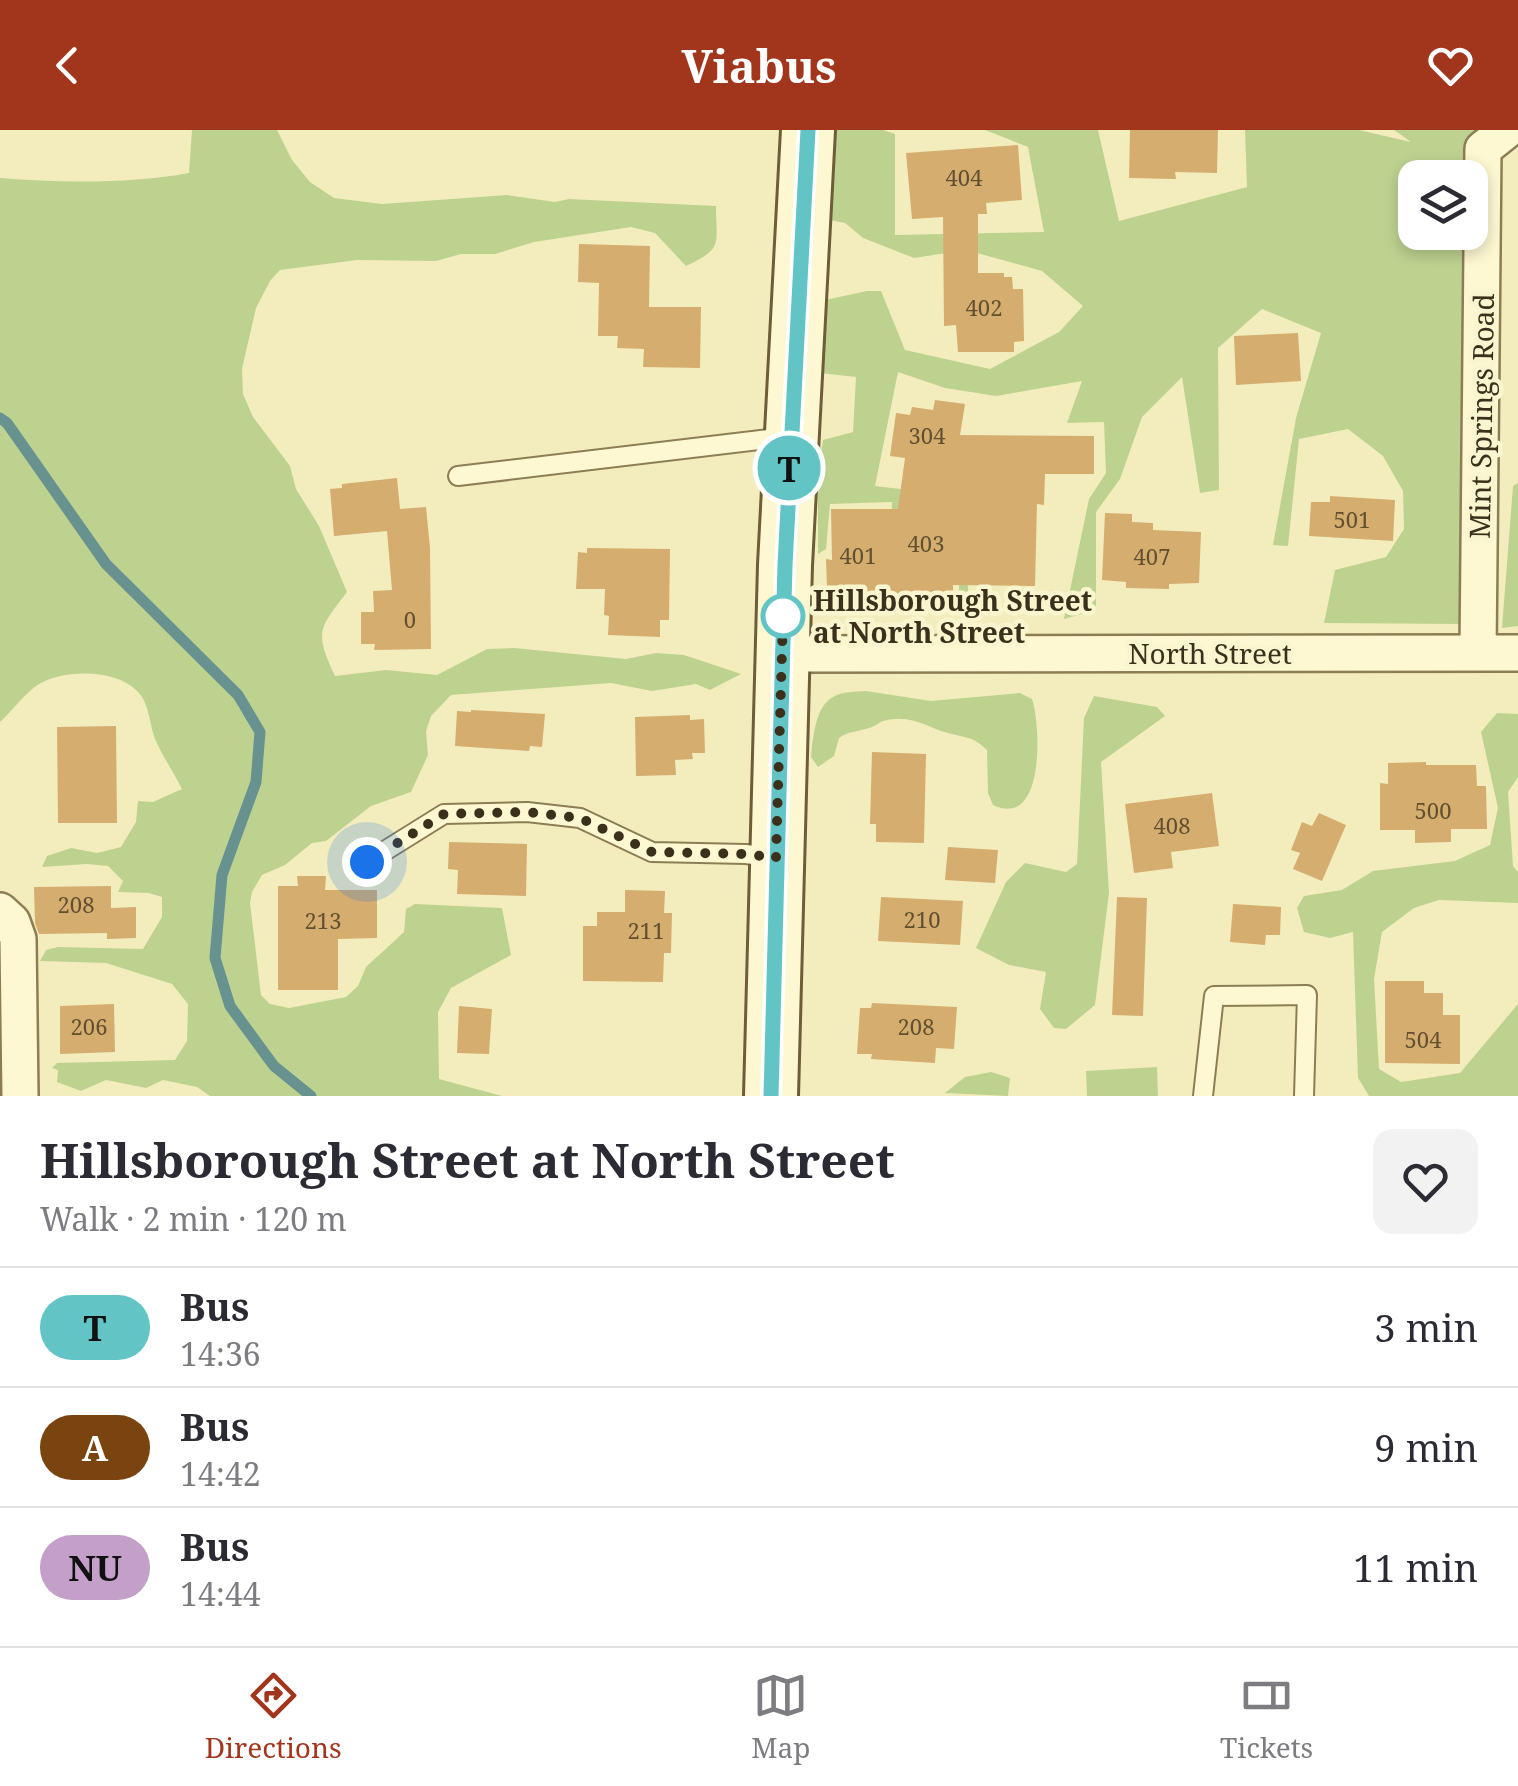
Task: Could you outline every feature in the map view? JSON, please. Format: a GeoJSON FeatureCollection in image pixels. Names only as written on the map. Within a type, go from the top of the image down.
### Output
{"type":"FeatureCollection","features":[{"type":"Feature","properties":{"kind":"street"},"geometry":{"type":"LineString","coordinates":[[771,1096],[782,654],[808,130]]}},
{"type":"Feature","properties":{"kind":"street","name":"Mint Springs Road"},"geometry":{"type":"LineString","coordinates":[[1478,652],[1484,149],[1507,130]]}},
{"type":"Feature","properties":{"kind":"street","name":"North Street"},"geometry":{"type":"LineString","coordinates":[[782,654],[1518,652]]}},
{"type":"Feature","properties":{"kind":"street"},"geometry":{"type":"LineString","coordinates":[[0,911],[12,922],[18,940],[20,1096]]}},
{"type":"Feature","properties":{"kind":"lane"},"geometry":{"type":"LineString","coordinates":[[458,476],[791,436]]}},
{"type":"Feature","properties":{"kind":"lane"},"geometry":{"type":"LineString","coordinates":[[367,862],[444,814],[527,812],[580,818],[652,852],[776,858]]}},
{"type":"Feature","properties":{"kind":"lane"},"geometry":{"type":"LineString","coordinates":[[1203,1096],[1214,996],[1307,994],[1304,1096]]}},
{"type":"Feature","properties":{"kind":"green space"},"geometry":{"type":"Polygon","coordinates":[[[192,130],[277,130],[292,160],[310,182],[334,198],[382,204],[507,195],[555,202],[569,199],[716,206],[715,244],[707,255],[686,266],[655,233],[631,227],[534,242],[495,254],[461,254],[436,261],[357,260],[280,270],[256,308],[242,369],[243,394],[253,417],[290,466],[296,489],[319,526],[347,592],[323,631],[324,649],[335,676],[386,670],[437,675],[487,649],[514,648],[626,659],[656,653],[684,655],[741,674],[710,690],[696,684],[652,691],[611,683],[451,695],[431,716],[426,731],[428,755],[411,792],[371,806],[326,841],[312,843],[285,865],[262,875],[252,892],[261,995],[270,1004],[289,1008],[346,997],[358,986],[366,967],[404,932],[406,909],[415,904],[502,908],[511,955],[451,988],[438,1012],[439,1079],[502,1096],[210,1096],[197,1087],[163,1080],[146,1088],[106,1080],[81,1091],[57,1082],[58,1070],[52,1068],[57,1063],[175,1060],[187,1041],[188,1004],[172,984],[106,963],[40,961],[46,950],[58,947],[143,949],[162,917],[162,897],[118,892],[123,881],[108,866],[42,867],[47,856],[71,848],[97,853],[121,847],[136,822],[138,801],[153,802],[182,789],[156,741],[141,695],[116,678],[75,674],[49,679],[29,692],[0,722],[0,178],[94,182],[189,173],[192,130]]]}},
{"type":"Feature","properties":{"kind":"green space"},"geometry":{"type":"Polygon","coordinates":[[[836,130],[883,130],[895,134],[895,235],[1044,232],[1028,147],[985,130],[1098,130],[1119,221],[1247,187],[1245,130],[1359,130],[1411,142],[1394,130],[1484,130],[1474,160],[1398,160],[1398,250],[1469,250],[1462,624],[1324,623],[1335,570],[1386,557],[1404,529],[1403,491],[1383,456],[1348,429],[1299,439],[1288,546],[1273,545],[1296,418],[1321,333],[1262,309],[1218,348],[1219,490],[1200,493],[1182,377],[1142,417],[1120,479],[1096,512],[1096,610],[1064,619],[1089,499],[1106,473],[1104,422],[1067,423],[1082,381],[996,396],[945,388],[898,372],[875,486],[960,496],[969,599],[959,601],[959,512],[899,518],[892,616],[892,502],[830,504],[826,549],[818,554],[818,472],[823,440],[853,432],[856,377],[820,373],[825,300],[881,291],[905,350],[990,369],[1059,332],[1083,306],[1042,271],[966,250],[914,258],[863,238],[845,223],[830,220],[836,130]]]}},
{"type":"Feature","properties":{"kind":"green space"},"geometry":{"type":"Polygon","coordinates":[[[1518,483],[1518,626],[1502,628],[1513,486],[1518,483]]]}},
{"type":"Feature","properties":{"kind":"green space"},"geometry":{"type":"Polygon","coordinates":[[[866,691],[931,701],[1020,693],[1032,699],[1037,751],[1031,790],[1022,803],[1010,809],[993,805],[988,793],[987,750],[971,739],[911,720],[883,721],[839,738],[834,756],[818,767],[811,757],[822,708],[837,695],[866,691]]]}},
{"type":"Feature","properties":{"kind":"green space"},"geometry":{"type":"Polygon","coordinates":[[[1094,696],[1157,707],[1165,716],[1101,762],[1109,893],[1095,1005],[1066,1029],[1054,1028],[1040,1009],[1046,972],[1009,965],[976,948],[1006,882],[1025,863],[1066,872],[1077,864],[1084,718],[1094,696]]]}},
{"type":"Feature","properties":{"kind":"green space"},"geometry":{"type":"Polygon","coordinates":[[[1497,713],[1518,714],[1518,777],[1508,792],[1518,903],[1439,900],[1414,908],[1382,932],[1374,979],[1379,1069],[1401,1082],[1460,1073],[1518,1004],[1518,1096],[1369,1096],[1358,1078],[1353,932],[1330,938],[1304,932],[1297,908],[1304,896],[1342,890],[1373,871],[1455,861],[1490,845],[1498,808],[1481,732],[1497,713]]]}},
{"type":"Feature","properties":{"kind":"green space"},"geometry":{"type":"Polygon","coordinates":[[[1157,1067],[1158,1096],[1087,1096],[1086,1071],[1157,1067]]]}},
{"type":"Feature","properties":{"kind":"green space"},"geometry":{"type":"Polygon","coordinates":[[[991,1072],[1010,1078],[1008,1096],[945,1093],[965,1077],[991,1072]]]}},
{"type":"Feature","properties":{"kind":"building"},"geometry":{"type":"Polygon","coordinates":[[[1130,130],[1218,130],[1217,173],[1175,172],[1176,179],[1129,178],[1130,130]]]}},
{"type":"Feature","properties":{"kind":"building"},"geometry":{"type":"Polygon","coordinates":[[[1018,145],[1022,200],[986,203],[987,214],[978,214],[978,273],[1004,273],[1004,277],[1012,277],[1013,289],[1023,289],[1024,341],[1014,342],[1014,352],[958,352],[956,325],[944,326],[943,217],[912,219],[906,153],[1018,145]]]}},
{"type":"Feature","properties":{"kind":"building"},"geometry":{"type":"Polygon","coordinates":[[[579,244],[650,246],[649,307],[701,307],[700,368],[643,367],[644,349],[617,348],[618,336],[598,336],[599,283],[578,282],[579,244]]]}},
{"type":"Feature","properties":{"kind":"building"},"geometry":{"type":"Polygon","coordinates":[[[1298,333],[1301,381],[1236,385],[1234,336],[1298,333]]]}},
{"type":"Feature","properties":{"kind":"building"},"geometry":{"type":"Polygon","coordinates":[[[935,400],[965,404],[960,435],[1094,436],[1094,474],[1045,474],[1044,505],[1037,504],[1035,586],[953,585],[953,591],[947,591],[946,604],[841,600],[841,592],[827,588],[826,559],[832,560],[831,509],[898,509],[905,458],[890,456],[896,413],[910,415],[912,407],[933,410],[935,400]]]}},
{"type":"Feature","properties":{"kind":"building"},"geometry":{"type":"Polygon","coordinates":[[[397,478],[400,509],[426,507],[431,649],[374,650],[375,644],[361,644],[361,612],[374,612],[373,591],[392,590],[387,531],[334,536],[330,489],[397,478]]]}},
{"type":"Feature","properties":{"kind":"building"},"geometry":{"type":"Polygon","coordinates":[[[1330,496],[1395,500],[1393,541],[1309,536],[1311,502],[1330,502],[1330,496]]]}},
{"type":"Feature","properties":{"kind":"building"},"geometry":{"type":"Polygon","coordinates":[[[1105,513],[1132,514],[1132,522],[1153,523],[1153,530],[1201,532],[1199,583],[1169,584],[1169,589],[1126,588],[1126,582],[1102,580],[1105,513]]]}},
{"type":"Feature","properties":{"kind":"building"},"geometry":{"type":"Polygon","coordinates":[[[587,548],[670,549],[669,620],[660,620],[660,637],[608,635],[605,589],[576,589],[578,552],[587,553],[587,548]]]}},
{"type":"Feature","properties":{"kind":"building"},"geometry":{"type":"Polygon","coordinates":[[[457,711],[545,714],[542,747],[530,746],[529,751],[455,746],[457,711]]]}},
{"type":"Feature","properties":{"kind":"building"},"geometry":{"type":"Polygon","coordinates":[[[690,715],[690,720],[704,719],[705,753],[692,753],[693,759],[675,760],[676,775],[636,776],[635,717],[690,715]]]}},
{"type":"Feature","properties":{"kind":"building"},"geometry":{"type":"Polygon","coordinates":[[[116,726],[117,823],[58,823],[57,727],[116,726]]]}},
{"type":"Feature","properties":{"kind":"building"},"geometry":{"type":"Polygon","coordinates":[[[872,752],[926,754],[924,843],[876,842],[876,824],[870,824],[872,752]]]}},
{"type":"Feature","properties":{"kind":"building"},"geometry":{"type":"Polygon","coordinates":[[[1388,763],[1476,765],[1477,786],[1486,786],[1487,829],[1451,829],[1451,842],[1415,843],[1415,830],[1380,830],[1380,783],[1388,784],[1388,763]]]}},
{"type":"Feature","properties":{"kind":"building"},"geometry":{"type":"Polygon","coordinates":[[[1212,793],[1219,846],[1171,852],[1173,868],[1134,873],[1125,804],[1212,793]]]}},
{"type":"Feature","properties":{"kind":"building"},"geometry":{"type":"Polygon","coordinates":[[[1319,813],[1346,825],[1322,881],[1293,869],[1300,853],[1291,850],[1302,822],[1312,826],[1319,813]]]}},
{"type":"Feature","properties":{"kind":"building"},"geometry":{"type":"Polygon","coordinates":[[[449,842],[527,844],[526,896],[457,894],[458,870],[448,869],[449,842]]]}},
{"type":"Feature","properties":{"kind":"building"},"geometry":{"type":"Polygon","coordinates":[[[948,847],[998,850],[995,883],[945,880],[948,847]]]}},
{"type":"Feature","properties":{"kind":"building"},"geometry":{"type":"Polygon","coordinates":[[[297,876],[326,876],[325,890],[377,890],[377,938],[338,939],[338,990],[278,990],[278,886],[298,886],[297,876]]]}},
{"type":"Feature","properties":{"kind":"building"},"geometry":{"type":"Polygon","coordinates":[[[111,886],[111,908],[136,907],[136,938],[107,939],[107,933],[39,934],[34,887],[111,886]]]}},
{"type":"Feature","properties":{"kind":"building"},"geometry":{"type":"Polygon","coordinates":[[[625,890],[665,891],[664,913],[672,913],[671,953],[664,953],[663,982],[583,981],[583,926],[597,926],[597,912],[625,912],[625,890]]]}},
{"type":"Feature","properties":{"kind":"building"},"geometry":{"type":"Polygon","coordinates":[[[881,897],[963,901],[960,945],[878,941],[881,897]]]}},
{"type":"Feature","properties":{"kind":"building"},"geometry":{"type":"Polygon","coordinates":[[[1117,897],[1147,898],[1143,1016],[1112,1015],[1117,897]]]}},
{"type":"Feature","properties":{"kind":"building"},"geometry":{"type":"Polygon","coordinates":[[[1233,904],[1281,907],[1280,935],[1266,935],[1265,945],[1230,942],[1233,904]]]}},
{"type":"Feature","properties":{"kind":"building"},"geometry":{"type":"Polygon","coordinates":[[[1385,981],[1424,981],[1424,993],[1443,993],[1443,1015],[1460,1015],[1460,1064],[1385,1063],[1385,981]]]}},
{"type":"Feature","properties":{"kind":"building"},"geometry":{"type":"Polygon","coordinates":[[[872,1003],[957,1007],[954,1049],[936,1048],[935,1063],[871,1059],[872,1054],[857,1054],[860,1008],[871,1008],[872,1003]]]}},
{"type":"Feature","properties":{"kind":"building"},"geometry":{"type":"Polygon","coordinates":[[[114,1004],[115,1052],[60,1054],[60,1006],[114,1004]]]}},
{"type":"Feature","properties":{"kind":"building"},"geometry":{"type":"Polygon","coordinates":[[[459,1006],[492,1009],[489,1054],[457,1053],[459,1006]]]}},
{"type":"Feature","properties":{"kind":"waterway"},"geometry":{"type":"LineString","coordinates":[[0,418],[106,564],[238,695],[260,732],[256,782],[222,875],[215,958],[230,1006],[274,1066],[311,1096]]}},
{"type":"Feature","properties":{"kind":"bus line","name":"T"},"geometry":{"type":"LineString","coordinates":[[771,1096],[785,565],[808,130]]}},
{"type":"Feature","properties":{"kind":"place","name":"Hillsborough Street at North Street"},"geometry":{"type":"Point","coordinates":[783,616]}},
{"type":"Feature","properties":{"kind":"route"},"geometry":{"type":"LineString","coordinates":[[367,862],[444,814],[527,812],[580,818],[652,852],[776,858],[783,616]]}}]}
